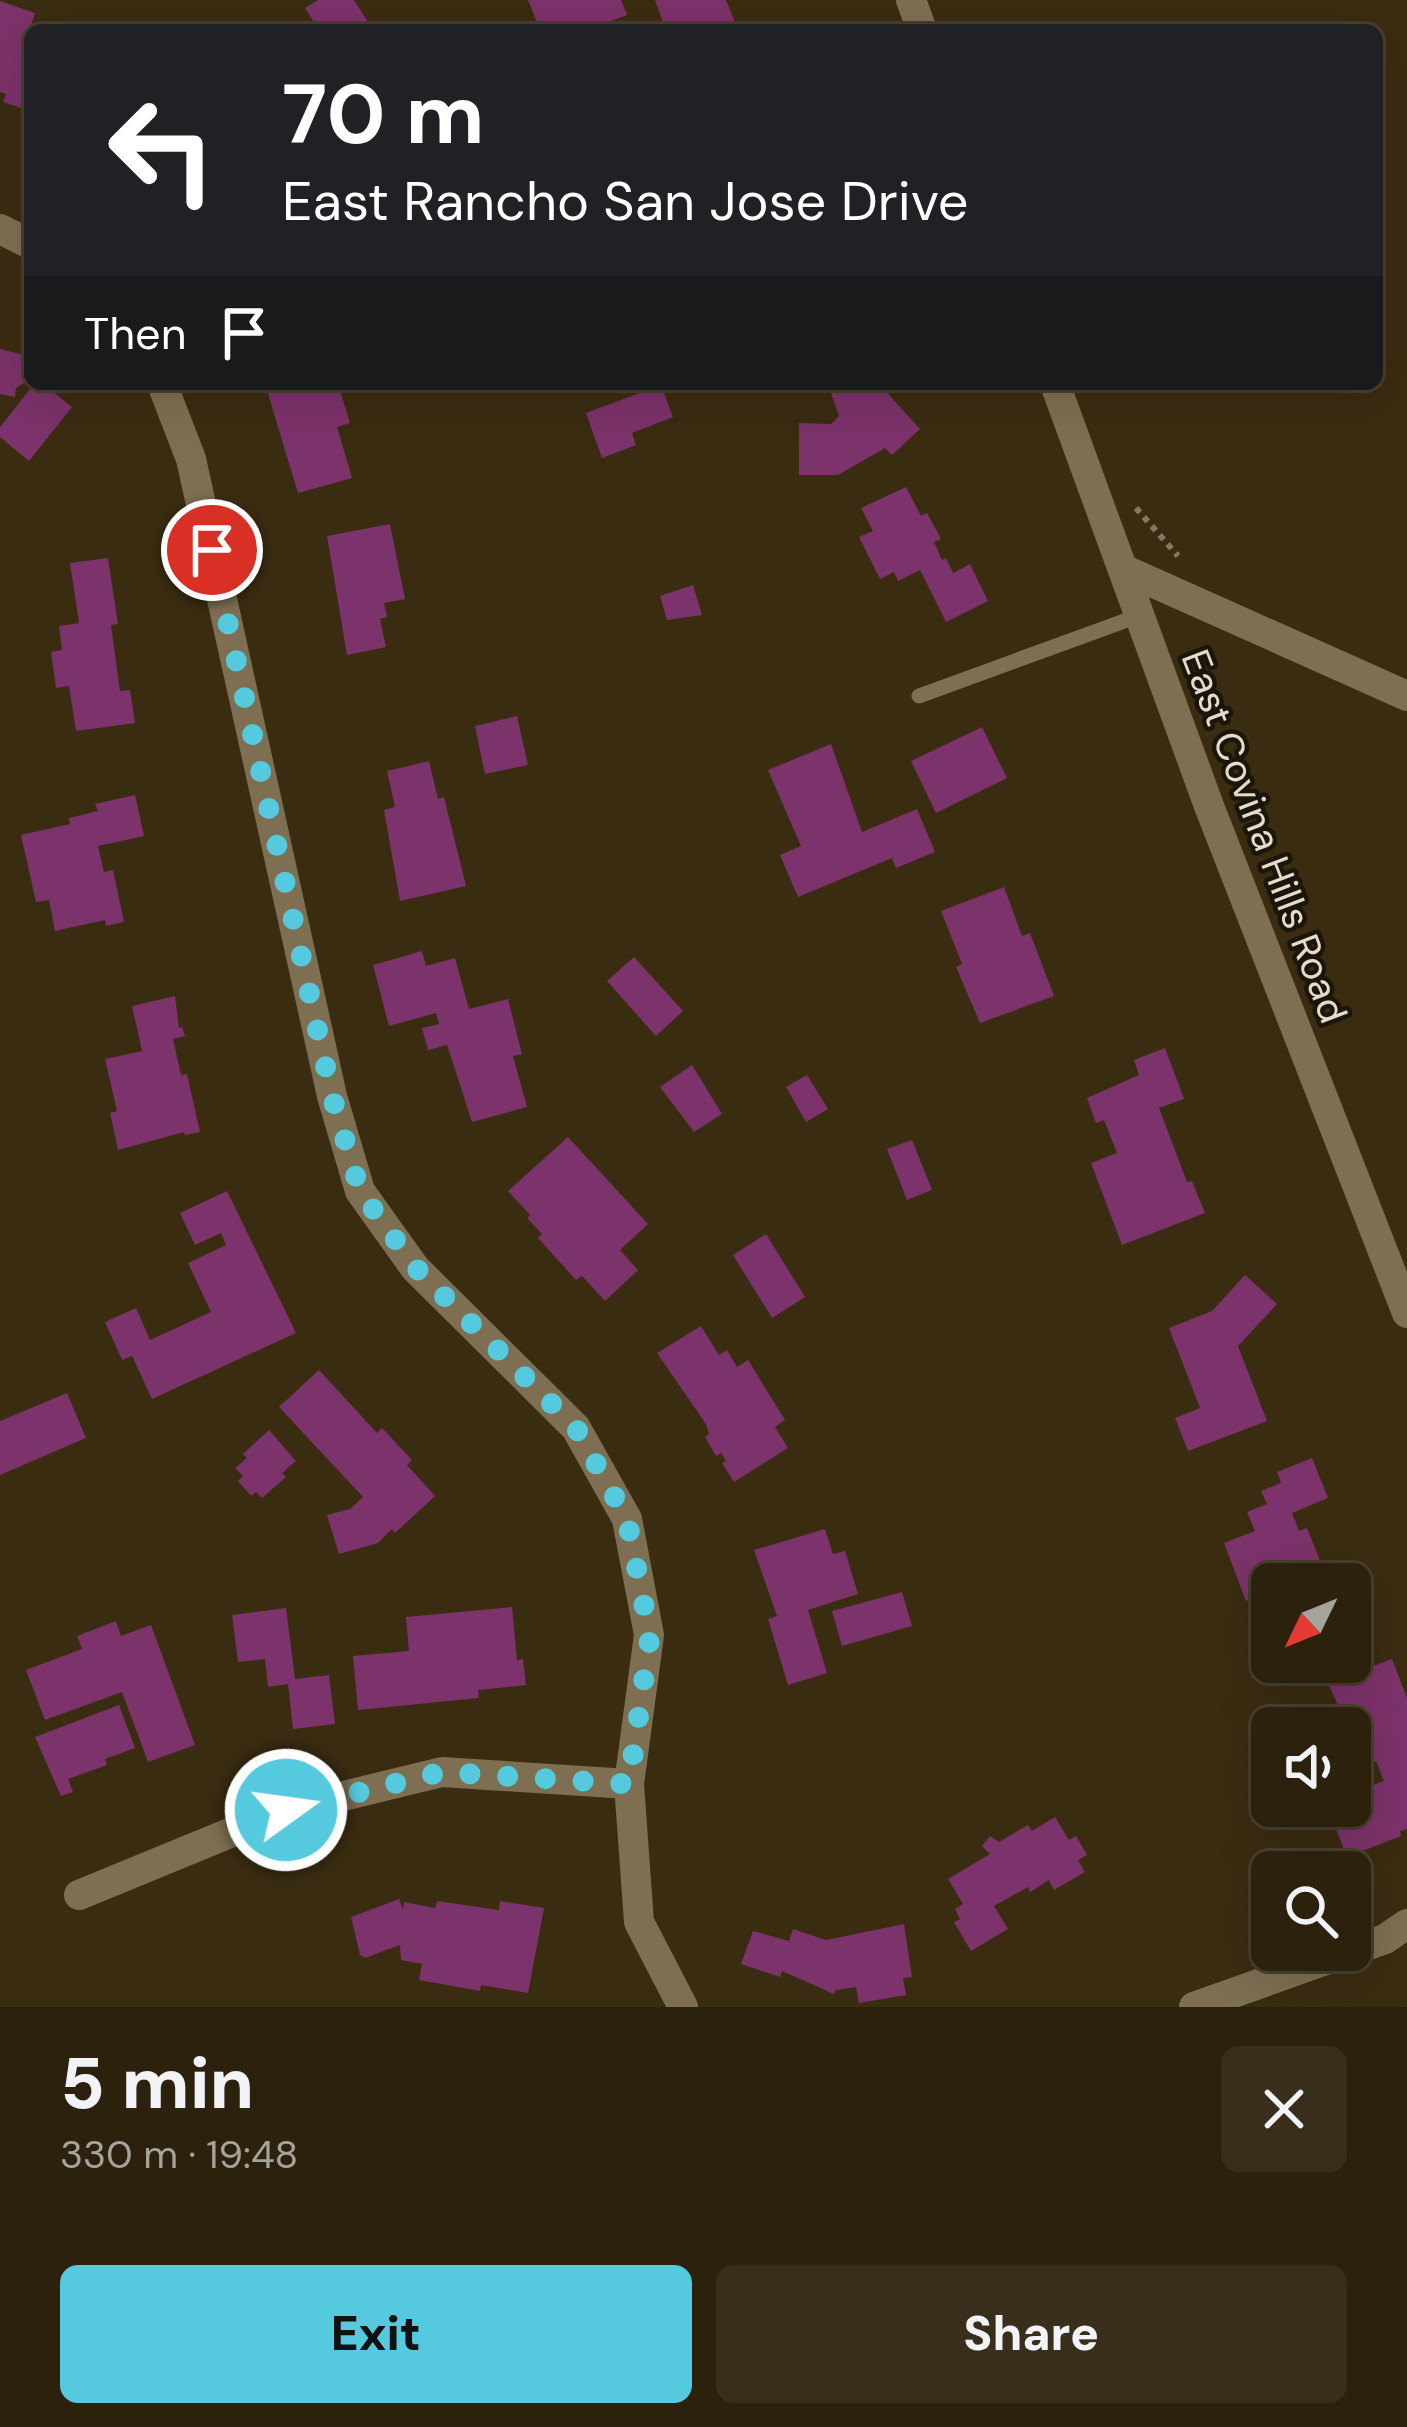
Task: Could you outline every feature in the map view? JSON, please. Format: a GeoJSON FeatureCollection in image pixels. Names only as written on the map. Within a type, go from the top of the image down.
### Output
{"type":"FeatureCollection","features":[{"type":"Feature","properties":{"kind":"street"},"geometry":{"type":"LineString","coordinates":[[165,390],[191,459],[332,1096],[360,1191],[416,1268],[576,1428],[627,1519],[650,1636],[629,1784],[639,1922],[683,2007]]}},
{"type":"Feature","properties":{"kind":"street","name":"East Covina Hills Road"},"geometry":{"type":"LineString","coordinates":[[1057,390],[1209,806],[1407,1313]]}},
{"type":"Feature","properties":{"kind":"street"},"geometry":{"type":"LineString","coordinates":[[1126,570],[1407,696]]}},
{"type":"Feature","properties":{"kind":"street"},"geometry":{"type":"LineString","coordinates":[[80,1895],[286,1810],[442,1772],[629,1784]]}},
{"type":"Feature","properties":{"kind":"street"},"geometry":{"type":"LineString","coordinates":[[1194,2007],[1385,1939],[1407,1924]]}},
{"type":"Feature","properties":{"kind":"lane"},"geometry":{"type":"LineString","coordinates":[[919,696],[1141,615]]}},
{"type":"Feature","properties":{"kind":"path"},"geometry":{"type":"LineString","coordinates":[[1124,492],[1185,562]]}},
{"type":"Feature","properties":{"kind":"building"},"geometry":{"type":"Polygon","coordinates":[[[318,0],[354,0],[369,24],[315,24],[305,8],[318,0]]]}},
{"type":"Feature","properties":{"kind":"building"},"geometry":{"type":"Polygon","coordinates":[[[528,0],[621,0],[627,15],[604,24],[538,24],[528,0]]]}},
{"type":"Feature","properties":{"kind":"building"},"geometry":{"type":"Polygon","coordinates":[[[655,0],[726,0],[736,24],[664,24],[655,0]]]}},
{"type":"Feature","properties":{"kind":"building"},"geometry":{"type":"Polygon","coordinates":[[[0,1],[35,13],[32,24],[24,24],[24,109],[3,102],[6,94],[0,92],[0,1]]]}},
{"type":"Feature","properties":{"kind":"building"},"geometry":{"type":"Polygon","coordinates":[[[0,349],[21,354],[24,383],[16,388],[15,397],[0,394],[0,349]]]}},
{"type":"Feature","properties":{"kind":"building"},"geometry":{"type":"Polygon","coordinates":[[[29,390],[51,390],[72,407],[29,461],[0,437],[0,427],[29,390]]]}},
{"type":"Feature","properties":{"kind":"building"},"geometry":{"type":"Polygon","coordinates":[[[267,390],[340,390],[350,423],[337,427],[352,478],[298,493],[267,390]]]}},
{"type":"Feature","properties":{"kind":"building"},"geometry":{"type":"Polygon","coordinates":[[[648,390],[663,390],[673,417],[632,433],[636,445],[602,458],[586,413],[648,390]]]}},
{"type":"Feature","properties":{"kind":"building"},"geometry":{"type":"Polygon","coordinates":[[[830,390],[887,390],[920,429],[892,455],[885,448],[838,475],[799,475],[799,423],[831,424],[839,416],[830,390]]]}},
{"type":"Feature","properties":{"kind":"building"},"geometry":{"type":"Polygon","coordinates":[[[906,487],[921,516],[927,513],[941,539],[934,542],[942,560],[946,558],[953,573],[970,564],[988,601],[946,622],[920,570],[898,581],[894,572],[880,579],[859,537],[873,531],[861,508],[906,487]]]}},
{"type":"Feature","properties":{"kind":"building"},"geometry":{"type":"Polygon","coordinates":[[[390,524],[405,599],[384,603],[387,617],[380,619],[386,647],[347,655],[327,536],[390,524]]]}},
{"type":"Feature","properties":{"kind":"building"},"geometry":{"type":"Polygon","coordinates":[[[108,558],[118,624],[111,625],[120,691],[130,690],[135,723],[76,731],[69,686],[56,688],[51,652],[62,650],[59,626],[79,623],[70,563],[108,558]]]}},
{"type":"Feature","properties":{"kind":"building"},"geometry":{"type":"Polygon","coordinates":[[[693,585],[702,615],[667,620],[660,596],[693,585]]]}},
{"type":"Feature","properties":{"kind":"building"},"geometry":{"type":"Polygon","coordinates":[[[517,716],[528,765],[485,774],[475,726],[517,716]]]}},
{"type":"Feature","properties":{"kind":"building"},"geometry":{"type":"Polygon","coordinates":[[[982,727],[1007,778],[936,813],[911,761],[982,727]]]}},
{"type":"Feature","properties":{"kind":"building"},"geometry":{"type":"Polygon","coordinates":[[[831,744],[862,832],[917,809],[935,852],[896,868],[892,858],[798,897],[780,855],[801,846],[768,770],[831,744]]]}},
{"type":"Feature","properties":{"kind":"building"},"geometry":{"type":"Polygon","coordinates":[[[429,761],[438,799],[444,797],[466,886],[400,901],[384,810],[395,807],[387,771],[429,761]]]}},
{"type":"Feature","properties":{"kind":"building"},"geometry":{"type":"Polygon","coordinates":[[[135,795],[144,836],[98,846],[104,872],[113,870],[124,922],[106,926],[105,920],[55,931],[49,900],[36,902],[21,835],[70,824],[69,818],[98,811],[95,804],[135,795]]]}},
{"type":"Feature","properties":{"kind":"building"},"geometry":{"type":"Polygon","coordinates":[[[1004,887],[1022,936],[1030,933],[1054,996],[980,1023],[956,967],[962,964],[941,911],[1004,887]]]}},
{"type":"Feature","properties":{"kind":"building"},"geometry":{"type":"Polygon","coordinates":[[[422,951],[426,966],[455,958],[469,1009],[508,999],[522,1054],[513,1056],[527,1107],[472,1122],[447,1045],[428,1050],[422,1028],[439,1024],[436,1013],[389,1026],[373,965],[422,951]]]}},
{"type":"Feature","properties":{"kind":"building"},"geometry":{"type":"Polygon","coordinates":[[[634,957],[683,1011],[656,1036],[607,981],[634,957]]]}},
{"type":"Feature","properties":{"kind":"building"},"geometry":{"type":"Polygon","coordinates":[[[175,996],[179,1028],[185,1036],[173,1039],[181,1075],[187,1074],[200,1132],[118,1150],[110,1113],[117,1111],[105,1059],[142,1051],[132,1006],[175,996]]]}},
{"type":"Feature","properties":{"kind":"building"},"geometry":{"type":"Polygon","coordinates":[[[1165,1048],[1184,1099],[1159,1108],[1187,1182],[1192,1181],[1205,1213],[1122,1245],[1091,1163],[1117,1153],[1104,1120],[1096,1123],[1087,1098],[1139,1075],[1134,1060],[1165,1048]]]}},
{"type":"Feature","properties":{"kind":"building"},"geometry":{"type":"Polygon","coordinates":[[[692,1065],[722,1114],[694,1132],[660,1087],[692,1065]]]}},
{"type":"Feature","properties":{"kind":"building"},"geometry":{"type":"Polygon","coordinates":[[[807,1075],[828,1109],[806,1122],[786,1087],[807,1075]]]}},
{"type":"Feature","properties":{"kind":"building"},"geometry":{"type":"Polygon","coordinates":[[[568,1137],[648,1224],[620,1250],[638,1270],[605,1301],[582,1276],[576,1280],[538,1238],[542,1234],[527,1218],[530,1215],[508,1191],[568,1137]]]}},
{"type":"Feature","properties":{"kind":"building"},"geometry":{"type":"Polygon","coordinates":[[[912,1140],[932,1190],[907,1200],[887,1149],[912,1140]]]}},
{"type":"Feature","properties":{"kind":"building"},"geometry":{"type":"Polygon","coordinates":[[[227,1191],[296,1333],[152,1399],[132,1356],[122,1360],[105,1322],[136,1308],[150,1340],[211,1312],[188,1263],[226,1245],[221,1233],[195,1245],[180,1213],[227,1191]]]}},
{"type":"Feature","properties":{"kind":"building"},"geometry":{"type":"Polygon","coordinates":[[[766,1234],[805,1297],[772,1318],[733,1255],[766,1234]]]}},
{"type":"Feature","properties":{"kind":"building"},"geometry":{"type":"Polygon","coordinates":[[[1245,1275],[1277,1304],[1238,1346],[1267,1421],[1188,1451],[1175,1418],[1200,1408],[1169,1328],[1212,1311],[1245,1275]]]}},
{"type":"Feature","properties":{"kind":"building"},"geometry":{"type":"Polygon","coordinates":[[[701,1326],[719,1355],[727,1350],[737,1367],[748,1360],[785,1420],[775,1427],[788,1448],[734,1482],[721,1453],[716,1456],[705,1437],[709,1434],[706,1424],[657,1353],[701,1326]]]}},
{"type":"Feature","properties":{"kind":"building"},"geometry":{"type":"Polygon","coordinates":[[[319,1370],[377,1433],[382,1428],[412,1460],[407,1465],[435,1496],[395,1533],[392,1529],[378,1543],[339,1554],[327,1515],[350,1509],[363,1497],[279,1407],[319,1370]]]}},
{"type":"Feature","properties":{"kind":"building"},"geometry":{"type":"Polygon","coordinates":[[[67,1393],[86,1438],[0,1475],[0,1421],[67,1393]]]}},
{"type":"Feature","properties":{"kind":"building"},"geometry":{"type":"Polygon","coordinates":[[[269,1430],[296,1461],[262,1498],[256,1492],[251,1496],[238,1481],[243,1476],[235,1468],[269,1430]]]}},
{"type":"Feature","properties":{"kind":"building"},"geometry":{"type":"Polygon","coordinates":[[[1312,1458],[1328,1498],[1292,1513],[1299,1531],[1307,1528],[1321,1563],[1251,1563],[1251,1599],[1246,1601],[1224,1543],[1255,1531],[1247,1512],[1267,1504],[1261,1491],[1281,1483],[1277,1472],[1312,1458]]]}},
{"type":"Feature","properties":{"kind":"building"},"geometry":{"type":"Polygon","coordinates":[[[825,1529],[833,1554],[845,1551],[858,1594],[808,1610],[827,1673],[788,1685],[768,1619],[777,1616],[754,1550],[825,1529]]]}},
{"type":"Feature","properties":{"kind":"building"},"geometry":{"type":"Polygon","coordinates":[[[902,1592],[912,1626],[842,1646],[832,1611],[902,1592]]]}},
{"type":"Feature","properties":{"kind":"building"},"geometry":{"type":"Polygon","coordinates":[[[512,1607],[517,1660],[523,1659],[526,1685],[478,1690],[479,1698],[358,1710],[353,1656],[409,1651],[406,1617],[512,1607]]]}},
{"type":"Feature","properties":{"kind":"building"},"geometry":{"type":"Polygon","coordinates":[[[286,1608],[295,1679],[329,1675],[335,1724],[293,1729],[288,1684],[268,1687],[265,1659],[238,1662],[232,1615],[286,1608]]]}},
{"type":"Feature","properties":{"kind":"building"},"geometry":{"type":"Polygon","coordinates":[[[116,1621],[121,1636],[151,1625],[195,1745],[148,1762],[122,1692],[45,1720],[26,1670],[82,1649],[77,1636],[116,1621]]]}},
{"type":"Feature","properties":{"kind":"building"},"geometry":{"type":"Polygon","coordinates":[[[1392,1659],[1407,1698],[1407,1829],[1400,1831],[1401,1836],[1362,1851],[1345,1851],[1335,1827],[1371,1827],[1371,1786],[1384,1781],[1376,1761],[1371,1763],[1371,1707],[1339,1707],[1328,1683],[1371,1683],[1371,1667],[1392,1659]]]}},
{"type":"Feature","properties":{"kind":"building"},"geometry":{"type":"Polygon","coordinates":[[[119,1705],[135,1748],[105,1759],[107,1765],[68,1779],[73,1792],[61,1796],[35,1737],[119,1705]]]}},
{"type":"Feature","properties":{"kind":"building"},"geometry":{"type":"Polygon","coordinates":[[[1055,1817],[1069,1840],[1076,1836],[1087,1855],[1078,1860],[1085,1872],[1054,1890],[1049,1880],[994,1906],[1008,1929],[971,1951],[954,1922],[960,1919],[955,1909],[963,1904],[948,1879],[990,1854],[982,1846],[990,1836],[999,1842],[1028,1825],[1032,1831],[1055,1817]]]}},
{"type":"Feature","properties":{"kind":"building"},"geometry":{"type":"Polygon","coordinates":[[[399,1899],[403,1910],[404,1902],[435,1908],[437,1901],[499,1910],[500,1901],[544,1908],[528,1993],[481,1985],[480,1991],[419,1980],[422,1964],[401,1960],[400,1945],[365,1958],[360,1955],[351,1917],[399,1899]]]}},
{"type":"Feature","properties":{"kind":"building"},"geometry":{"type":"Polygon","coordinates":[[[904,1924],[912,1977],[903,1978],[906,1995],[859,2003],[856,1987],[834,1994],[782,1971],[780,1977],[741,1964],[753,1931],[789,1941],[793,1929],[826,1940],[904,1924]]]}},
{"type":"Feature","properties":{"kind":"route"},"geometry":{"type":"LineString","coordinates":[[212,550],[332,1096],[360,1191],[416,1268],[576,1428],[627,1519],[650,1636],[629,1784],[442,1772],[286,1810]]}}]}
